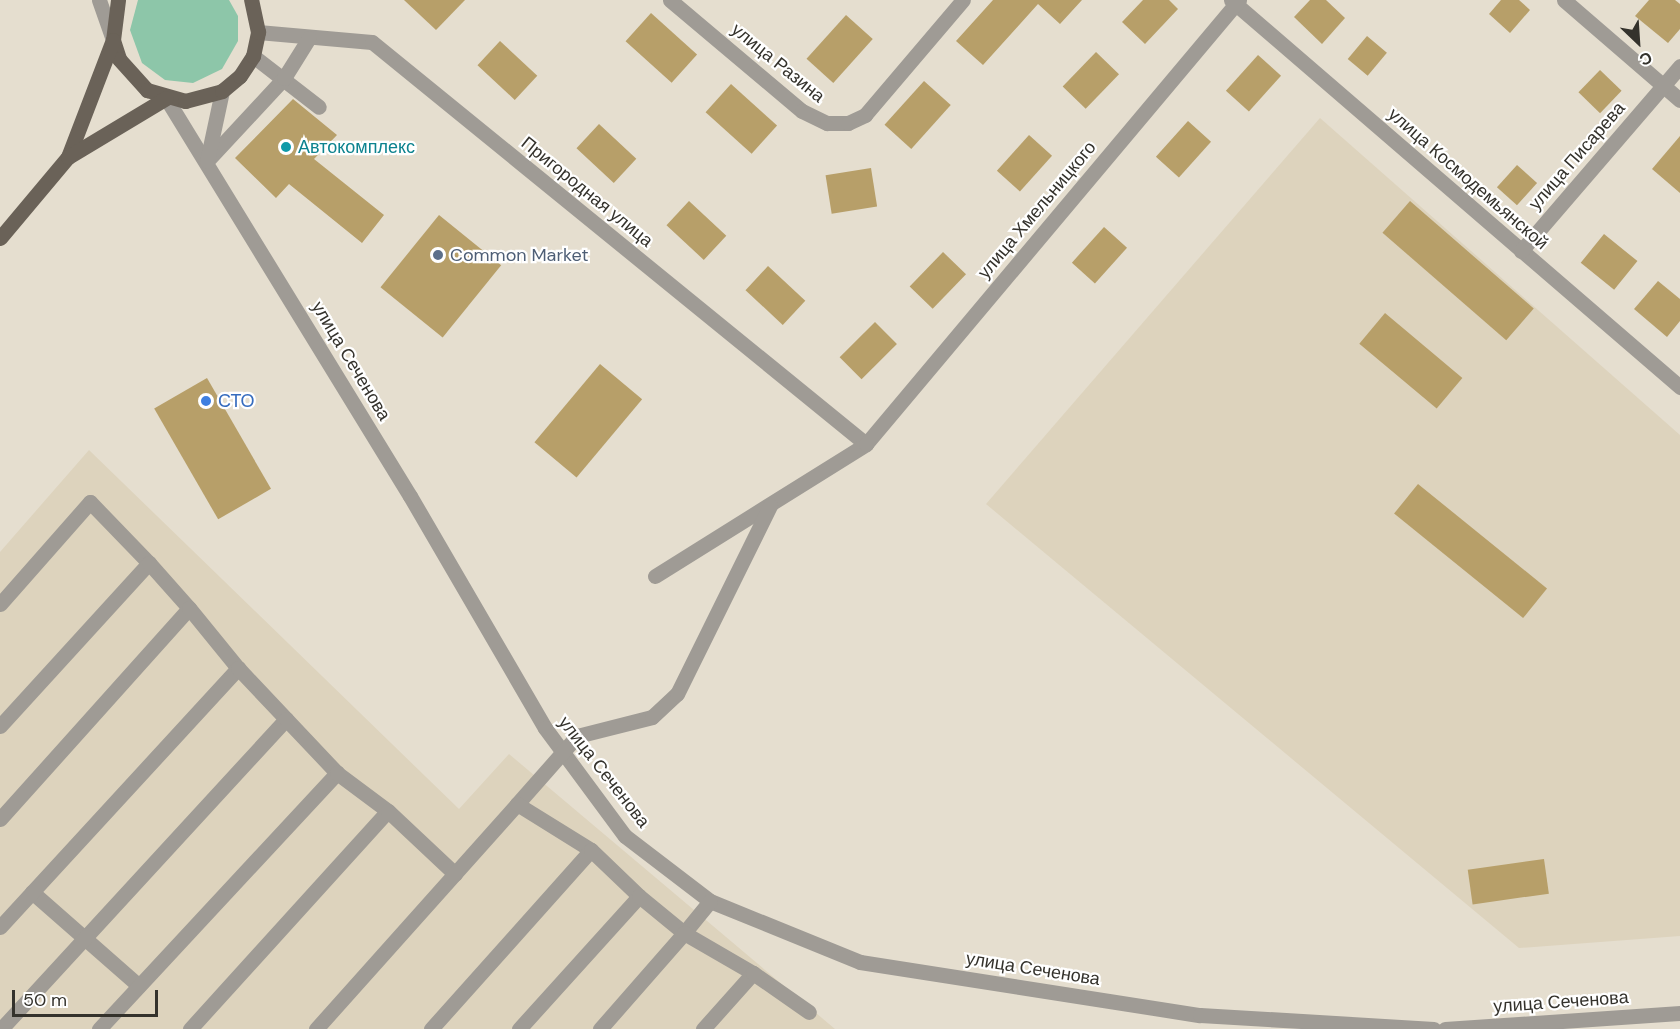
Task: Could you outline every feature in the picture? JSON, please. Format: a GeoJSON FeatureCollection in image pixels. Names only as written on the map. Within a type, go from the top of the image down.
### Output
{"type":"FeatureCollection","features":[{"type":"Feature","properties":{"kind":"main road"},"geometry":{"type":"LineString","coordinates":[[68,157],[113,40],[118,0]]}},
{"type":"Feature","properties":{"kind":"main road"},"geometry":{"type":"LineString","coordinates":[[113,40],[131,77],[147,90],[166,98],[194,100],[222,91],[240,76],[253,56],[258,32],[255,3]]}},
{"type":"Feature","properties":{"kind":"main road"},"geometry":{"type":"LineString","coordinates":[[0,238],[68,157],[166,98]]}},
{"type":"Feature","properties":{"kind":"street"},"geometry":{"type":"LineString","coordinates":[[99,0],[113,40]]}},
{"type":"Feature","properties":{"kind":"street","name":"улица Разина"},"geometry":{"type":"LineString","coordinates":[[670,0],[802,111],[827,123],[848,123],[865,115],[963,0]]}},
{"type":"Feature","properties":{"kind":"street"},"geometry":{"type":"LineString","coordinates":[[1564,0],[1680,100]]}},
{"type":"Feature","properties":{"kind":"street","name":"улица Космодемьянской"},"geometry":{"type":"LineString","coordinates":[[1235,1],[1680,387]]}},
{"type":"Feature","properties":{"kind":"street","name":"улица Хмельницкого"},"geometry":{"type":"LineString","coordinates":[[655,576],[866,444],[1235,1]]}},
{"type":"Feature","properties":{"kind":"street","name":"Пригородная улица"},"geometry":{"type":"LineString","coordinates":[[258,32],[372,42],[866,444]]}},
{"type":"Feature","properties":{"kind":"street"},"geometry":{"type":"LineString","coordinates":[[207,161],[284,78],[309,38]]}},
{"type":"Feature","properties":{"kind":"street"},"geometry":{"type":"LineString","coordinates":[[253,56],[319,107]]}},
{"type":"Feature","properties":{"kind":"street","name":"улица Писарева"},"geometry":{"type":"LineString","coordinates":[[1521,251],[1680,66]]}},
{"type":"Feature","properties":{"kind":"street"},"geometry":{"type":"LineString","coordinates":[[207,161],[222,91]]}},
{"type":"Feature","properties":{"kind":"street","name":"улица Сеченова"},"geometry":{"type":"LineString","coordinates":[[166,98],[207,161],[561,750],[625,836],[710,901],[860,962],[1200,1015],[1434,1029]]}},
{"type":"Feature","properties":{"kind":"street"},"geometry":{"type":"LineString","coordinates":[[316,1029],[517,804],[561,750],[577,735],[652,717],[677,694],[703,648],[753,535],[773,501]]}},
{"type":"Feature","properties":{"kind":"street"},"geometry":{"type":"LineString","coordinates":[[0,604],[90,502],[189,608],[238,668],[337,773],[388,811],[454,874]]}},
{"type":"Feature","properties":{"kind":"street"},"geometry":{"type":"LineString","coordinates":[[0,726],[148,563]]}},
{"type":"Feature","properties":{"kind":"street"},"geometry":{"type":"LineString","coordinates":[[0,819],[189,608]]}},
{"type":"Feature","properties":{"kind":"street"},"geometry":{"type":"LineString","coordinates":[[0,927],[238,668]]}},
{"type":"Feature","properties":{"kind":"street"},"geometry":{"type":"LineString","coordinates":[[1,1029],[286,719]]}},
{"type":"Feature","properties":{"kind":"street"},"geometry":{"type":"LineString","coordinates":[[99,1029],[337,773]]}},
{"type":"Feature","properties":{"kind":"street"},"geometry":{"type":"LineString","coordinates":[[517,804],[591,850],[639,896],[684,933],[753,973],[809,1012]]}},
{"type":"Feature","properties":{"kind":"street"},"geometry":{"type":"LineString","coordinates":[[190,1029],[388,811]]}},
{"type":"Feature","properties":{"kind":"street"},"geometry":{"type":"LineString","coordinates":[[430,1029],[591,850]]}},
{"type":"Feature","properties":{"kind":"street"},"geometry":{"type":"LineString","coordinates":[[32,892],[139,986]]}},
{"type":"Feature","properties":{"kind":"street"},"geometry":{"type":"LineString","coordinates":[[519,1029],[639,896]]}},
{"type":"Feature","properties":{"kind":"street"},"geometry":{"type":"LineString","coordinates":[[600,1029],[710,901]]}},
{"type":"Feature","properties":{"kind":"street"},"geometry":{"type":"LineString","coordinates":[[703,1029],[753,973]]}},
{"type":"Feature","properties":{"kind":"street","name":"улица Сеченова"},"geometry":{"type":"LineString","coordinates":[[1445,1029],[1631,1023],[1680,1013]]}},
{"type":"Feature","properties":{"kind":"shaded area"},"geometry":{"type":"Polygon","coordinates":[[[1320,118],[1680,435],[1680,936],[1519,948],[986,504],[1320,118]]]}},
{"type":"Feature","properties":{"kind":"shaded area"},"geometry":{"type":"Polygon","coordinates":[[[89,450],[459,809],[509,754],[835,1029],[0,1029],[0,552],[89,450]]]}},
{"type":"Feature","properties":{"kind":"green space"},"geometry":{"type":"Polygon","coordinates":[[[138,0],[229,0],[238,16],[238,41],[222,69],[193,83],[165,80],[142,63],[130,30],[138,0]]]}},
{"type":"Feature","properties":{"kind":"building"},"geometry":{"type":"Polygon","coordinates":[[[404,0],[465,0],[436,30],[404,0]]]}},
{"type":"Feature","properties":{"kind":"building"},"geometry":{"type":"Polygon","coordinates":[[[993,0],[1082,0],[1060,24],[1038,4],[983,65],[956,41],[993,0]]]}},
{"type":"Feature","properties":{"kind":"building"},"geometry":{"type":"Polygon","coordinates":[[[1143,0],[1169,0],[1178,9],[1145,44],[1122,22],[1143,0]]]}},
{"type":"Feature","properties":{"kind":"building"},"geometry":{"type":"Polygon","coordinates":[[[1310,0],[1326,0],[1345,18],[1322,44],[1294,17],[1310,0]]]}},
{"type":"Feature","properties":{"kind":"building"},"geometry":{"type":"Polygon","coordinates":[[[1501,0],[1519,0],[1530,10],[1510,33],[1489,14],[1501,0]]]}},
{"type":"Feature","properties":{"kind":"building"},"geometry":{"type":"Polygon","coordinates":[[[1649,0],[1675,0],[1680,4],[1680,29],[1668,43],[1635,16],[1649,0]]]}},
{"type":"Feature","properties":{"kind":"building"},"geometry":{"type":"Polygon","coordinates":[[[651,13],[697,54],[672,83],[626,41],[651,13]]]}},
{"type":"Feature","properties":{"kind":"building"},"geometry":{"type":"Polygon","coordinates":[[[846,15],[873,39],[833,83],[807,59],[846,15]]]}},
{"type":"Feature","properties":{"kind":"building"},"geometry":{"type":"Polygon","coordinates":[[[1367,36],[1387,53],[1368,76],[1348,59],[1367,36]]]}},
{"type":"Feature","properties":{"kind":"building"},"geometry":{"type":"Polygon","coordinates":[[[500,41],[537,76],[515,100],[477,65],[500,41]]]}},
{"type":"Feature","properties":{"kind":"building"},"geometry":{"type":"Polygon","coordinates":[[[1096,52],[1119,74],[1086,109],[1063,87],[1096,52]]]}},
{"type":"Feature","properties":{"kind":"building"},"geometry":{"type":"Polygon","coordinates":[[[1258,55],[1281,76],[1249,111],[1226,91],[1258,55]]]}},
{"type":"Feature","properties":{"kind":"building"},"geometry":{"type":"Polygon","coordinates":[[[1600,70],[1622,91],[1600,113],[1578,92],[1600,70]]]}},
{"type":"Feature","properties":{"kind":"building"},"geometry":{"type":"Polygon","coordinates":[[[924,81],[951,105],[911,149],[885,125],[924,81]]]}},
{"type":"Feature","properties":{"kind":"building"},"geometry":{"type":"Polygon","coordinates":[[[731,84],[777,125],[752,154],[706,112],[731,84]]]}},
{"type":"Feature","properties":{"kind":"building"},"geometry":{"type":"Polygon","coordinates":[[[293,99],[337,135],[314,159],[384,215],[362,243],[289,184],[276,198],[235,158],[293,99]]]}},
{"type":"Feature","properties":{"kind":"building"},"geometry":{"type":"Polygon","coordinates":[[[1188,121],[1211,142],[1179,177],[1156,157],[1188,121]]]}},
{"type":"Feature","properties":{"kind":"building"},"geometry":{"type":"Polygon","coordinates":[[[599,124],[636,159],[614,183],[576,148],[599,124]]]}},
{"type":"Feature","properties":{"kind":"building"},"geometry":{"type":"Polygon","coordinates":[[[1029,135],[1052,156],[1020,191],[997,171],[1029,135]]]}},
{"type":"Feature","properties":{"kind":"building"},"geometry":{"type":"Polygon","coordinates":[[[1680,136],[1680,193],[1652,169],[1680,136]]]}},
{"type":"Feature","properties":{"kind":"building"},"geometry":{"type":"Polygon","coordinates":[[[1517,165],[1537,183],[1517,205],[1497,187],[1517,165]]]}},
{"type":"Feature","properties":{"kind":"building"},"geometry":{"type":"Polygon","coordinates":[[[871,168],[877,207],[832,214],[826,175],[871,168]]]}},
{"type":"Feature","properties":{"kind":"building"},"geometry":{"type":"Polygon","coordinates":[[[689,201],[726,236],[704,260],[666,225],[689,201]]]}},
{"type":"Feature","properties":{"kind":"building"},"geometry":{"type":"Polygon","coordinates":[[[1410,201],[1534,309],[1506,340],[1382,233],[1410,201]]]}},
{"type":"Feature","properties":{"kind":"building"},"geometry":{"type":"Polygon","coordinates":[[[439,215],[501,265],[443,338],[380,287],[439,215]]]}},
{"type":"Feature","properties":{"kind":"building"},"geometry":{"type":"Polygon","coordinates":[[[1104,227],[1127,248],[1095,283],[1072,263],[1104,227]]]}},
{"type":"Feature","properties":{"kind":"building"},"geometry":{"type":"Polygon","coordinates":[[[1604,234],[1637,261],[1614,290],[1581,263],[1604,234]]]}},
{"type":"Feature","properties":{"kind":"building"},"geometry":{"type":"Polygon","coordinates":[[[943,252],[966,274],[933,309],[910,287],[943,252]]]}},
{"type":"Feature","properties":{"kind":"building"},"geometry":{"type":"Polygon","coordinates":[[[768,266],[805,301],[783,325],[745,290],[768,266]]]}},
{"type":"Feature","properties":{"kind":"building"},"geometry":{"type":"Polygon","coordinates":[[[1658,281],[1680,299],[1680,321],[1667,337],[1634,309],[1658,281]]]}},
{"type":"Feature","properties":{"kind":"building"},"geometry":{"type":"Polygon","coordinates":[[[1385,313],[1462,378],[1437,409],[1359,344],[1385,313]]]}},
{"type":"Feature","properties":{"kind":"building"},"geometry":{"type":"Polygon","coordinates":[[[875,322],[897,344],[862,379],[840,357],[875,322]]]}},
{"type":"Feature","properties":{"kind":"building"},"geometry":{"type":"Polygon","coordinates":[[[600,364],[642,399],[577,477],[534,442],[600,364]]]}},
{"type":"Feature","properties":{"kind":"building"},"geometry":{"type":"Polygon","coordinates":[[[207,378],[271,489],[218,519],[154,409],[207,378]]]}},
{"type":"Feature","properties":{"kind":"building"},"geometry":{"type":"Polygon","coordinates":[[[1418,484],[1547,588],[1523,618],[1394,514],[1418,484]]]}},
{"type":"Feature","properties":{"kind":"building"},"geometry":{"type":"Polygon","coordinates":[[[1544,859],[1549,894],[1473,904],[1468,870],[1544,859]]]}},
{"type":"Feature","properties":{"kind":"place","name":"Автокомплекс"},"geometry":{"type":"Point","coordinates":[286,147]}},
{"type":"Feature","properties":{"kind":"place","name":"Common Market"},"geometry":{"type":"Point","coordinates":[438,255]}},
{"type":"Feature","properties":{"kind":"place","name":"СТО"},"geometry":{"type":"Point","coordinates":[206,401]}}]}
